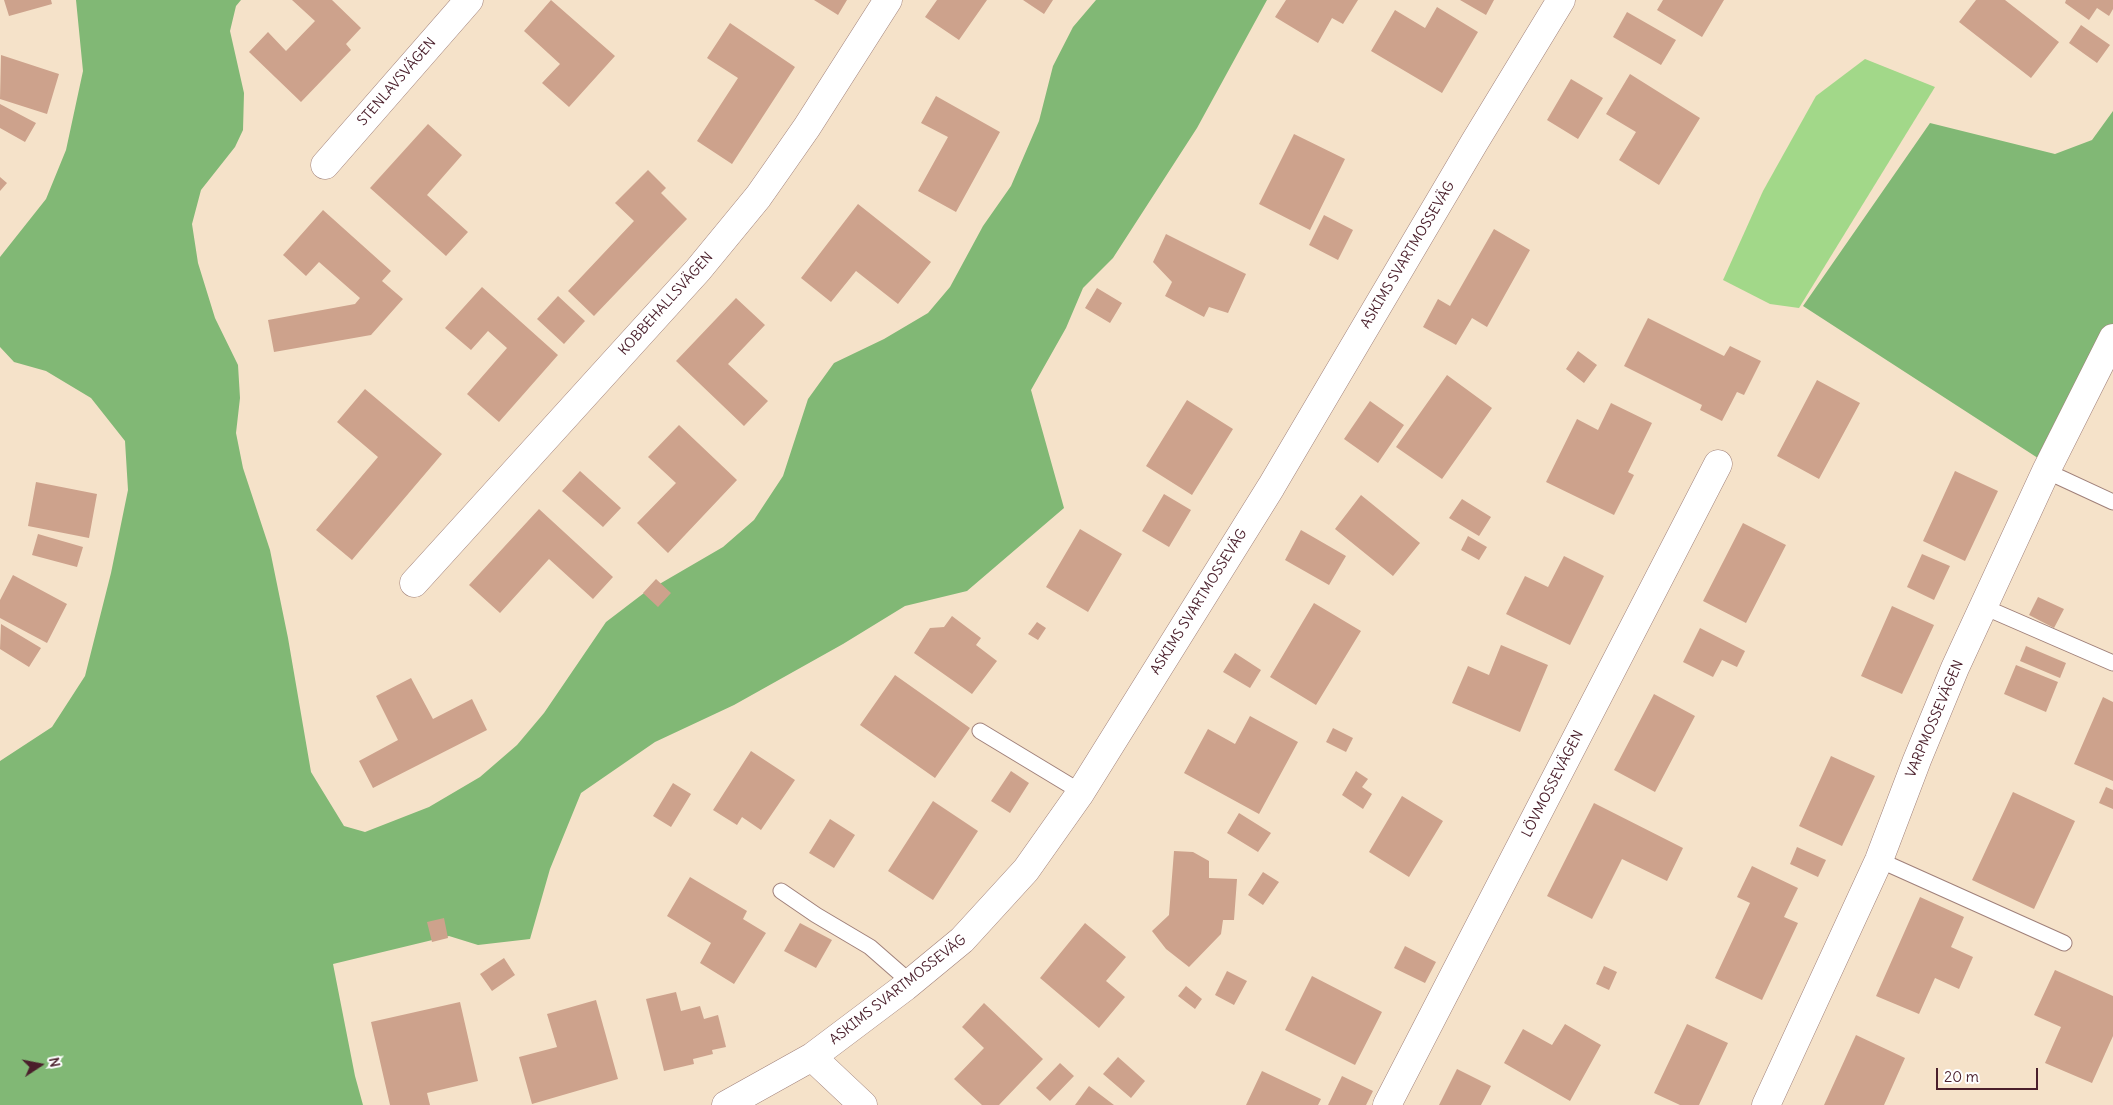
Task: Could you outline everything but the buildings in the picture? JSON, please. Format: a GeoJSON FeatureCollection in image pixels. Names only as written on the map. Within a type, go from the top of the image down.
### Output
{"type":"FeatureCollection","features":[{"type":"Feature","properties":{"kind":"street","name":"STENLAVSVÄGEN"},"geometry":{"type":"LineString","coordinates":[[325,165],[469,0]]}},
{"type":"Feature","properties":{"kind":"street","name":"KOBBEHALLSVÄGEN"},"geometry":{"type":"LineString","coordinates":[[414,583],[698,270],[746,212],[807,128],[888,0]]}},
{"type":"Feature","properties":{"kind":"street","name":"ASKIMS SVARTMOSSEVÄG"},"geometry":{"type":"LineString","coordinates":[[726,1105],[812,1057],[910,982],[962,940],[1026,870],[1082,792],[1271,487],[1474,143],[1561,0]]}},
{"type":"Feature","properties":{"kind":"street","name":"VARPMOSSEVÄGEN"},"geometry":{"type":"LineString","coordinates":[[1766,1105],[1879,860],[1921,751],[1984,607],[2046,471],[2113,338]]}},
{"type":"Feature","properties":{"kind":"street","name":"LÖVMOSSEVÄGEN"},"geometry":{"type":"LineString","coordinates":[[1388,1105],[1718,464]]}},
{"type":"Feature","properties":{"kind":"street"},"geometry":{"type":"LineString","coordinates":[[812,1057],[863,1105]]}},
{"type":"Feature","properties":{"kind":"lane"},"geometry":{"type":"LineString","coordinates":[[2046,471],[2113,502]]}},
{"type":"Feature","properties":{"kind":"lane"},"geometry":{"type":"LineString","coordinates":[[1984,607],[2113,663]]}},
{"type":"Feature","properties":{"kind":"lane"},"geometry":{"type":"LineString","coordinates":[[980,731],[1082,792]]}},
{"type":"Feature","properties":{"kind":"lane"},"geometry":{"type":"LineString","coordinates":[[1879,860],[2064,943]]}},
{"type":"Feature","properties":{"kind":"lane"},"geometry":{"type":"LineString","coordinates":[[781,891],[870,947],[910,982]]}},
{"type":"Feature","properties":{"kind":"green space"},"geometry":{"type":"Polygon","coordinates":[[[76,0],[241,0],[236,6],[230,31],[244,93],[243,130],[235,147],[201,190],[192,224],[198,263],[215,318],[238,365],[240,398],[236,433],[243,468],[270,550],[288,638],[311,772],[344,826],[365,832],[429,807],[480,777],[517,745],[544,713],[606,622],[644,593],[723,547],[754,520],[783,476],[808,399],[834,363],[884,339],[928,313],[950,287],[983,226],[1011,186],[1039,121],[1053,66],[1073,27],[1096,0],[1267,0],[1197,128],[1113,258],[1083,288],[1066,328],[1031,390],[1064,508],[967,591],[905,606],[843,644],[734,705],[655,742],[581,793],[550,869],[530,939],[478,945],[449,936],[333,964],[355,1076],[363,1105],[0,1105],[0,761],[52,727],[85,676],[111,573],[128,490],[125,441],[91,398],[46,371],[14,362],[0,347],[0,257],[46,199],[66,150],[83,71],[76,0]]]}},
{"type":"Feature","properties":{"kind":"green space"},"geometry":{"type":"Polygon","coordinates":[[[1865,59],[1935,87],[1799,308],[1770,304],[1723,280],[1763,191],[1816,96],[1865,59]]]}},
{"type":"Feature","properties":{"kind":"green space"},"geometry":{"type":"Polygon","coordinates":[[[2113,111],[2113,324],[2044,462],[1803,306],[1930,123],[2055,154],[2092,140],[2113,111]]]}}]}
